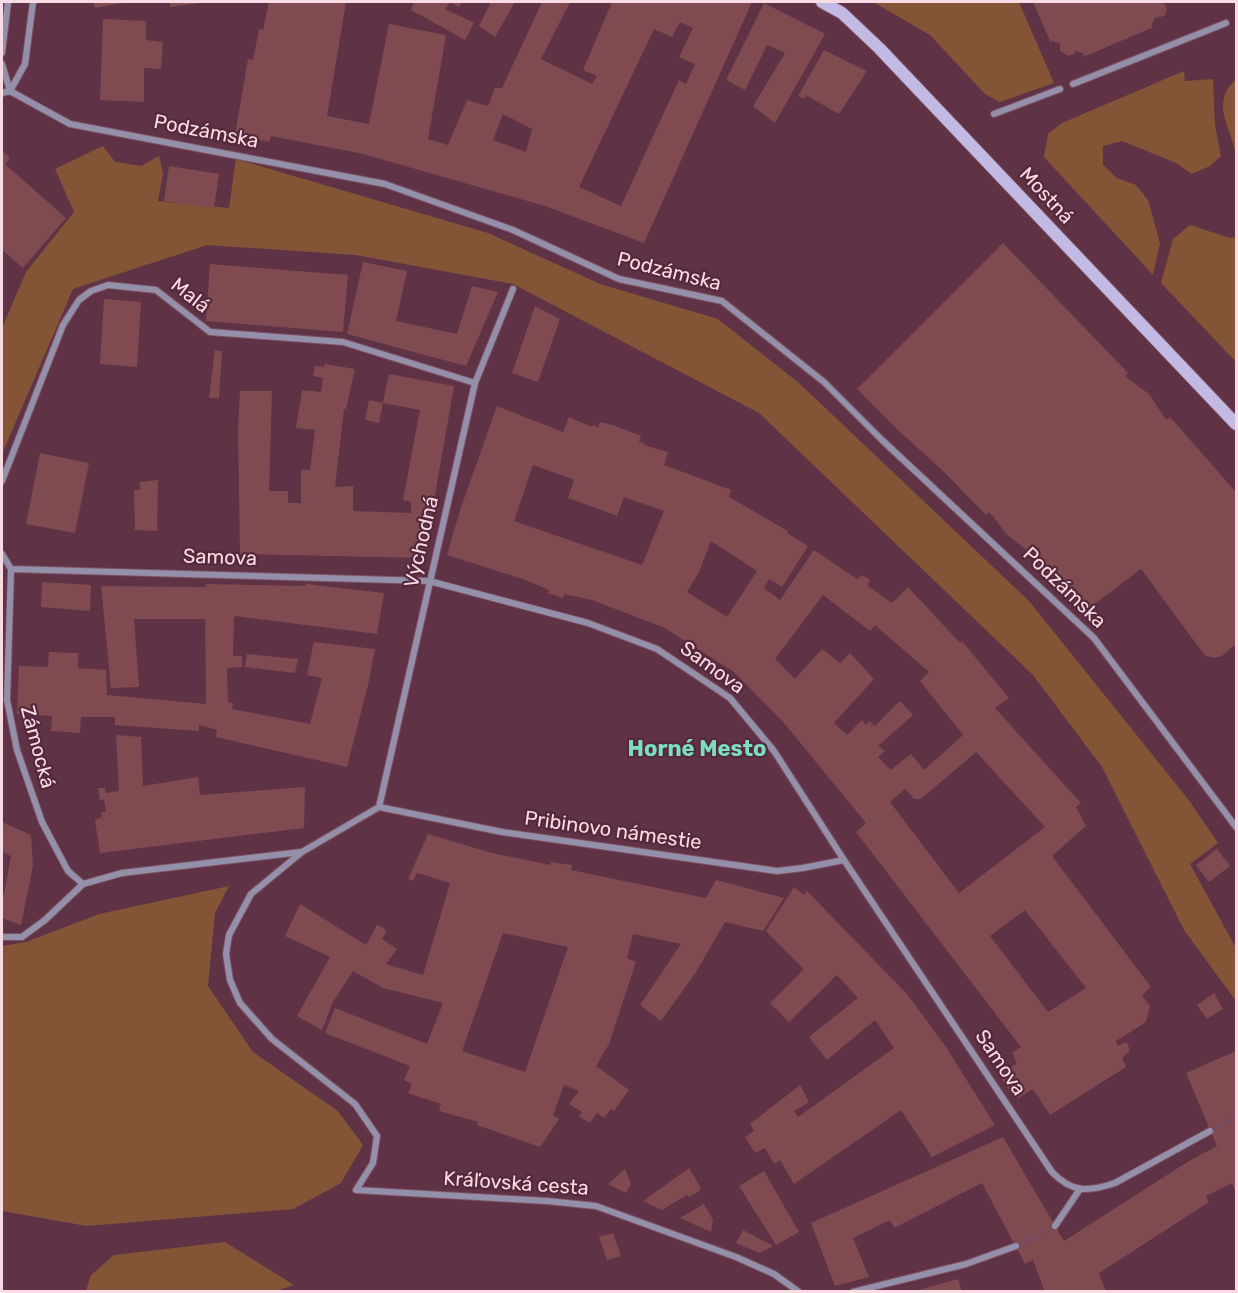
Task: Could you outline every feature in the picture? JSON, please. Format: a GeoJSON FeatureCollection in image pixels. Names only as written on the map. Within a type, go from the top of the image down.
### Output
{"type":"FeatureCollection","features":[{"type":"Feature","properties":{"kind":"street"},"geometry":{"type":"LineString","coordinates":[[2,53],[8,2]]}},
{"type":"Feature","properties":{"kind":"street"},"geometry":{"type":"LineString","coordinates":[[2,93],[10,91],[25,64],[33,2]]}},
{"type":"Feature","properties":{"kind":"street","name":"Mostná"},"geometry":{"type":"LineString","coordinates":[[822,2],[842,13],[879,48],[1236,424]]}},
{"type":"Feature","properties":{"kind":"street"},"geometry":{"type":"LineString","coordinates":[[1072,84],[1226,23]]}},
{"type":"Feature","properties":{"kind":"street"},"geometry":{"type":"LineString","coordinates":[[2,64],[10,91]]}},
{"type":"Feature","properties":{"kind":"street"},"geometry":{"type":"LineString","coordinates":[[994,114],[1060,89]]}},
{"type":"Feature","properties":{"kind":"street","name":"Podzámska"},"geometry":{"type":"LineString","coordinates":[[10,91],[70,124],[385,184],[513,230],[619,279],[722,301],[824,382],[1094,638],[1236,827]]}},
{"type":"Feature","properties":{"kind":"street","name":"Malá"},"geometry":{"type":"LineString","coordinates":[[2,481],[63,325],[79,300],[92,291],[108,285],[156,290],[210,332],[343,342],[475,383]]}},
{"type":"Feature","properties":{"kind":"street","name":"Východná"},"geometry":{"type":"LineString","coordinates":[[379,807],[475,383],[513,289]]}},
{"type":"Feature","properties":{"kind":"street"},"geometry":{"type":"LineString","coordinates":[[2,554],[11,569]]}},
{"type":"Feature","properties":{"kind":"street","name":"Samova"},"geometry":{"type":"LineString","coordinates":[[11,569],[429,581],[588,623],[657,649],[730,698],[774,751],[1052,1172],[1063,1183],[1080,1189]]}},
{"type":"Feature","properties":{"kind":"street","name":"Zámocká"},"geometry":{"type":"LineString","coordinates":[[11,569],[7,700],[17,750],[42,822],[68,871],[83,884]]}},
{"type":"Feature","properties":{"kind":"street"},"geometry":{"type":"LineString","coordinates":[[2,937],[22,937],[45,920],[83,884],[122,873],[302,852],[379,807]]}},
{"type":"Feature","properties":{"kind":"street","name":"Pribinovo námestie"},"geometry":{"type":"LineString","coordinates":[[379,807],[502,832],[777,871],[844,860]]}},
{"type":"Feature","properties":{"kind":"street","name":"Kráľovská cesta"},"geometry":{"type":"LineString","coordinates":[[302,852],[251,894],[229,935],[226,954],[230,980],[240,1003],[272,1039],[355,1104],[377,1136],[373,1163],[356,1190],[596,1206],[736,1257],[774,1274],[799,1292]]}},
{"type":"Feature","properties":{"kind":"street"},"geometry":{"type":"LineString","coordinates":[[1055,1226],[1080,1189],[1098,1189],[1115,1183],[1210,1131]]}},
{"type":"Feature","properties":{"kind":"street"},"geometry":{"type":"LineString","coordinates":[[853,1292],[966,1264],[1016,1246]]}},
{"type":"Feature","properties":{"kind":"shaded area"},"geometry":{"type":"Polygon","coordinates":[[[873,2],[1019,2],[1054,83],[1000,102],[985,94],[930,35],[873,2]]]}},
{"type":"Feature","properties":{"kind":"shaded area"},"geometry":{"type":"Polygon","coordinates":[[[1184,71],[1185,81],[1213,79],[1215,125],[1221,156],[1210,166],[1192,174],[1176,163],[1122,141],[1103,146],[1103,165],[1117,178],[1136,185],[1148,200],[1160,243],[1153,275],[1044,157],[1048,134],[1062,123],[1184,71]]]}},
{"type":"Feature","properties":{"kind":"shaded area"},"geometry":{"type":"Polygon","coordinates":[[[1236,79],[1236,156],[1223,107],[1228,88],[1236,79]]]}},
{"type":"Feature","properties":{"kind":"shaded area"},"geometry":{"type":"Polygon","coordinates":[[[103,146],[115,162],[141,166],[159,156],[163,173],[158,201],[229,208],[236,159],[488,233],[600,284],[718,319],[799,383],[1029,601],[1188,799],[1218,843],[1190,864],[1236,948],[1236,1001],[1184,930],[1102,767],[1033,675],[759,413],[513,284],[356,255],[207,245],[73,289],[2,454],[2,328],[26,272],[74,212],[55,169],[103,146]]]}},
{"type":"Feature","properties":{"kind":"shaded area"},"geometry":{"type":"Polygon","coordinates":[[[1190,225],[1230,238],[1236,237],[1236,362],[1161,283],[1173,239],[1190,225]]]}},
{"type":"Feature","properties":{"kind":"shaded area"},"geometry":{"type":"Polygon","coordinates":[[[229,886],[215,913],[208,986],[253,1052],[338,1111],[363,1145],[341,1183],[293,1209],[87,1226],[2,1211],[2,946],[26,942],[99,914],[229,886]]]}},
{"type":"Feature","properties":{"kind":"shaded area"},"geometry":{"type":"Polygon","coordinates":[[[225,1242],[294,1285],[273,1292],[86,1291],[91,1275],[114,1255],[225,1242]]]}},
{"type":"Feature","properties":{"kind":"building"},"geometry":{"type":"Polygon","coordinates":[[[93,2],[123,2],[123,3],[95,8],[93,2]]]}},
{"type":"Feature","properties":{"kind":"building"},"geometry":{"type":"Polygon","coordinates":[[[170,2],[199,2],[199,3],[170,7],[170,2]]]}},
{"type":"Feature","properties":{"kind":"building"},"geometry":{"type":"Polygon","coordinates":[[[269,2],[346,2],[327,116],[369,124],[389,24],[446,35],[428,139],[448,145],[467,100],[488,106],[495,88],[502,88],[542,2],[570,2],[541,59],[592,84],[597,76],[583,70],[612,2],[752,2],[644,243],[545,206],[363,154],[271,136],[269,142],[235,135],[248,59],[253,60],[259,29],[263,30],[269,2]],[[680,22],[672,37],[654,29],[579,187],[621,206],[679,80],[686,84],[695,64],[679,57],[693,28],[680,22]],[[503,114],[493,140],[526,152],[532,129],[503,114]]]}},
{"type":"Feature","properties":{"kind":"building"},"geometry":{"type":"Polygon","coordinates":[[[414,2],[450,2],[445,9],[474,23],[465,40],[411,10],[414,2]]]}},
{"type":"Feature","properties":{"kind":"building"},"geometry":{"type":"Polygon","coordinates":[[[450,2],[462,2],[459,7],[450,2]]]}},
{"type":"Feature","properties":{"kind":"building"},"geometry":{"type":"Polygon","coordinates":[[[491,2],[515,2],[495,37],[479,26],[491,2]]]}},
{"type":"Feature","properties":{"kind":"building"},"geometry":{"type":"Polygon","coordinates":[[[1033,2],[1162,2],[1167,10],[1164,16],[1155,18],[1151,26],[1154,27],[1083,57],[1084,54],[1076,51],[1068,56],[1060,51],[1060,44],[1052,41],[1051,43],[1033,2]]]}},
{"type":"Feature","properties":{"kind":"building"},"geometry":{"type":"Polygon","coordinates":[[[764,3],[825,34],[775,123],[753,106],[785,53],[767,45],[745,90],[726,80],[764,3]]]}},
{"type":"Feature","properties":{"kind":"building"},"geometry":{"type":"Polygon","coordinates":[[[103,19],[146,21],[146,40],[163,42],[161,69],[144,68],[144,102],[100,100],[103,19]]]}},
{"type":"Feature","properties":{"kind":"building"},"geometry":{"type":"Polygon","coordinates":[[[824,50],[867,71],[839,114],[806,95],[804,99],[798,96],[824,50]]]}},
{"type":"Feature","properties":{"kind":"building"},"geometry":{"type":"Polygon","coordinates":[[[2,151],[10,158],[5,164],[66,218],[23,268],[2,250],[2,151]]]}},
{"type":"Feature","properties":{"kind":"building"},"geometry":{"type":"Polygon","coordinates":[[[169,166],[219,174],[214,208],[164,201],[169,166]]]}},
{"type":"Feature","properties":{"kind":"building"},"geometry":{"type":"Polygon","coordinates":[[[1003,243],[1128,373],[1125,376],[1149,394],[1164,417],[1167,420],[1170,417],[1236,492],[1236,644],[1222,656],[1215,658],[1203,653],[1141,569],[1084,612],[1027,554],[1029,552],[1006,534],[989,512],[986,515],[857,389],[1003,243]]]}},
{"type":"Feature","properties":{"kind":"building"},"geometry":{"type":"Polygon","coordinates":[[[363,262],[407,271],[396,321],[457,334],[472,286],[498,292],[466,366],[347,334],[363,262]]]}},
{"type":"Feature","properties":{"kind":"building"},"geometry":{"type":"Polygon","coordinates":[[[210,264],[348,275],[343,332],[206,321],[210,264]]]}},
{"type":"Feature","properties":{"kind":"building"},"geometry":{"type":"Polygon","coordinates":[[[104,299],[141,302],[137,367],[100,364],[104,299]]]}},
{"type":"Feature","properties":{"kind":"building"},"geometry":{"type":"Polygon","coordinates":[[[535,306],[560,319],[538,382],[512,373],[535,306]]]}},
{"type":"Feature","properties":{"kind":"building"},"geometry":{"type":"Polygon","coordinates":[[[215,350],[222,351],[219,398],[209,398],[215,350]]]}},
{"type":"Feature","properties":{"kind":"building"},"geometry":{"type":"Polygon","coordinates":[[[325,364],[355,369],[346,409],[344,409],[335,487],[353,486],[353,511],[411,513],[411,502],[403,500],[420,410],[383,403],[389,374],[454,386],[424,558],[240,554],[238,430],[240,391],[272,391],[269,491],[288,491],[288,503],[301,503],[301,470],[310,470],[315,430],[296,428],[302,390],[321,392],[323,378],[313,376],[315,366],[324,367],[325,364]]]}},
{"type":"Feature","properties":{"kind":"building"},"geometry":{"type":"Polygon","coordinates":[[[369,400],[383,403],[379,423],[365,420],[369,400]]]}},
{"type":"Feature","properties":{"kind":"building"},"geometry":{"type":"Polygon","coordinates":[[[497,406],[563,432],[569,417],[598,428],[600,422],[641,436],[639,442],[644,445],[668,452],[664,465],[731,490],[729,497],[788,531],[787,533],[808,546],[782,587],[769,579],[764,588],[780,600],[814,550],[857,579],[862,575],[870,580],[868,586],[892,603],[908,587],[960,643],[962,641],[1009,698],[995,708],[1081,803],[1076,807],[1086,826],[1052,856],[1151,987],[1142,995],[1150,1006],[1146,1022],[1116,1041],[1118,1046],[1127,1042],[1130,1051],[1122,1058],[1126,1067],[1050,1115],[1033,1089],[1018,1098],[1013,1097],[1001,1078],[1002,1073],[1017,1063],[1012,1053],[1021,1047],[856,832],[866,823],[784,723],[734,672],[665,628],[592,600],[564,594],[563,598],[548,593],[549,590],[523,579],[447,555],[460,510],[497,406]],[[533,465],[514,521],[642,565],[664,511],[624,497],[617,516],[568,498],[574,480],[533,465]],[[711,541],[699,572],[687,592],[727,617],[757,571],[711,541]],[[823,595],[775,659],[795,679],[822,649],[840,663],[850,653],[874,679],[834,723],[847,735],[862,720],[866,725],[869,721],[875,726],[900,701],[913,715],[878,746],[885,751],[878,757],[891,770],[911,754],[924,770],[963,735],[920,681],[929,672],[875,625],[870,631],[823,595]],[[976,752],[921,799],[914,799],[905,789],[890,802],[959,893],[1045,827],[976,752]],[[1025,910],[990,936],[1048,1012],[1086,988],[1025,910]]]}},
{"type":"Feature","properties":{"kind":"building"},"geometry":{"type":"Polygon","coordinates":[[[40,453],[89,463],[75,533],[26,524],[40,453]]]}},
{"type":"Feature","properties":{"kind":"building"},"geometry":{"type":"Polygon","coordinates":[[[158,480],[157,531],[135,530],[134,490],[140,490],[140,482],[158,480]]]}},
{"type":"Feature","properties":{"kind":"building"},"geometry":{"type":"Polygon","coordinates":[[[42,582],[91,585],[90,611],[41,607],[42,582]]]}},
{"type":"Feature","properties":{"kind":"building"},"geometry":{"type":"Polygon","coordinates":[[[206,584],[305,586],[306,584],[384,593],[377,634],[234,616],[233,656],[242,656],[242,667],[227,668],[228,702],[233,703],[232,709],[310,724],[322,678],[307,675],[314,642],[375,649],[347,767],[216,737],[217,730],[199,725],[199,731],[115,725],[115,717],[81,717],[80,733],[51,731],[52,716],[17,714],[19,666],[48,667],[49,652],[78,653],[78,668],[106,670],[107,695],[206,704],[205,619],[134,619],[139,687],[111,688],[101,586],[206,587],[206,584]]]}},
{"type":"Feature","properties":{"kind":"building"},"geometry":{"type":"Polygon","coordinates":[[[247,654],[298,659],[295,673],[245,667],[247,654]]]}},
{"type":"Feature","properties":{"kind":"building"},"geometry":{"type":"Polygon","coordinates":[[[116,735],[141,737],[143,786],[198,777],[200,795],[305,787],[304,828],[100,853],[95,820],[102,817],[101,812],[106,812],[104,799],[100,800],[98,788],[105,788],[106,793],[119,791],[116,735]]]}},
{"type":"Feature","properties":{"kind":"building"},"geometry":{"type":"Polygon","coordinates":[[[2,822],[31,835],[33,866],[21,925],[2,918],[2,893],[4,894],[11,856],[2,852],[2,822]]]}},
{"type":"Feature","properties":{"kind":"building"},"geometry":{"type":"Polygon","coordinates":[[[428,834],[492,853],[551,865],[551,862],[572,865],[571,870],[706,898],[716,880],[784,898],[763,931],[725,922],[696,972],[661,1021],[640,1005],[681,944],[633,934],[627,958],[636,962],[609,1044],[596,1066],[629,1090],[614,1111],[611,1109],[604,1118],[597,1113],[590,1123],[579,1116],[582,1112],[569,1104],[579,1091],[564,1085],[553,1115],[559,1119],[540,1147],[477,1125],[478,1122],[439,1111],[441,1104],[408,1093],[412,1084],[404,1080],[410,1066],[325,1033],[335,1008],[427,1044],[443,1003],[383,988],[353,971],[333,1002],[322,1030],[297,1016],[330,957],[285,936],[300,904],[366,945],[377,925],[384,928],[386,932],[382,939],[397,949],[386,964],[423,975],[450,883],[417,873],[413,881],[408,879],[428,834]],[[503,933],[462,1051],[525,1072],[568,947],[503,933]]]}},
{"type":"Feature","properties":{"kind":"building"},"geometry":{"type":"Polygon","coordinates":[[[1217,849],[1230,866],[1209,882],[1196,865],[1217,849]]]}},
{"type":"Feature","properties":{"kind":"building"},"geometry":{"type":"Polygon","coordinates":[[[794,887],[804,895],[807,891],[907,994],[946,1047],[995,1125],[932,1157],[901,1110],[794,1184],[780,1160],[774,1164],[765,1148],[755,1153],[745,1137],[754,1131],[750,1124],[800,1085],[809,1102],[794,1111],[798,1117],[894,1048],[875,1020],[827,1060],[809,1037],[858,998],[837,975],[789,1022],[770,1003],[804,969],[766,931],[794,887]]]}},
{"type":"Feature","properties":{"kind":"building"},"geometry":{"type":"Polygon","coordinates":[[[1214,993],[1223,1009],[1207,1019],[1197,1005],[1214,993]]]}},
{"type":"Feature","properties":{"kind":"building"},"geometry":{"type":"Polygon","coordinates":[[[1236,1051],[1236,1194],[1232,1183],[1206,1196],[1209,1202],[1099,1273],[1106,1292],[1045,1292],[1033,1260],[1025,1264],[982,1183],[894,1228],[890,1220],[853,1238],[869,1277],[835,1286],[811,1223],[1003,1137],[1064,1241],[1189,1161],[1217,1146],[1186,1073],[1236,1051]]]}},
{"type":"Feature","properties":{"kind":"building"},"geometry":{"type":"Polygon","coordinates":[[[689,1168],[701,1188],[698,1192],[689,1197],[687,1195],[662,1210],[643,1201],[689,1168]]]}},
{"type":"Feature","properties":{"kind":"building"},"geometry":{"type":"Polygon","coordinates":[[[625,1169],[631,1184],[626,1193],[608,1184],[625,1169]]]}},
{"type":"Feature","properties":{"kind":"building"},"geometry":{"type":"Polygon","coordinates":[[[764,1171],[799,1232],[776,1245],[739,1186],[764,1171]]]}},
{"type":"Feature","properties":{"kind":"building"},"geometry":{"type":"Polygon","coordinates":[[[704,1204],[713,1220],[711,1232],[680,1218],[704,1204]]]}},
{"type":"Feature","properties":{"kind":"building"},"geometry":{"type":"Polygon","coordinates":[[[743,1230],[773,1246],[759,1253],[736,1243],[743,1230]]]}},
{"type":"Feature","properties":{"kind":"building"},"geometry":{"type":"Polygon","coordinates":[[[613,1233],[621,1256],[607,1260],[599,1237],[613,1233]]]}},
{"type":"Feature","properties":{"kind":"building"},"geometry":{"type":"Polygon","coordinates":[[[958,1279],[962,1292],[915,1292],[915,1291],[958,1279]]]}},
{"type":"Feature","properties":{"kind":"tunnel"},"geometry":{"type":"LineString","coordinates":[[1210,1131],[1236,1117]]}},
{"type":"Feature","properties":{"kind":"tunnel"},"geometry":{"type":"LineString","coordinates":[[1016,1246],[1055,1226]]}},
{"type":"Feature","properties":{"kind":"district","name":"Horné Mesto"},"geometry":{"type":"Point","coordinates":[697,750]}}]}
